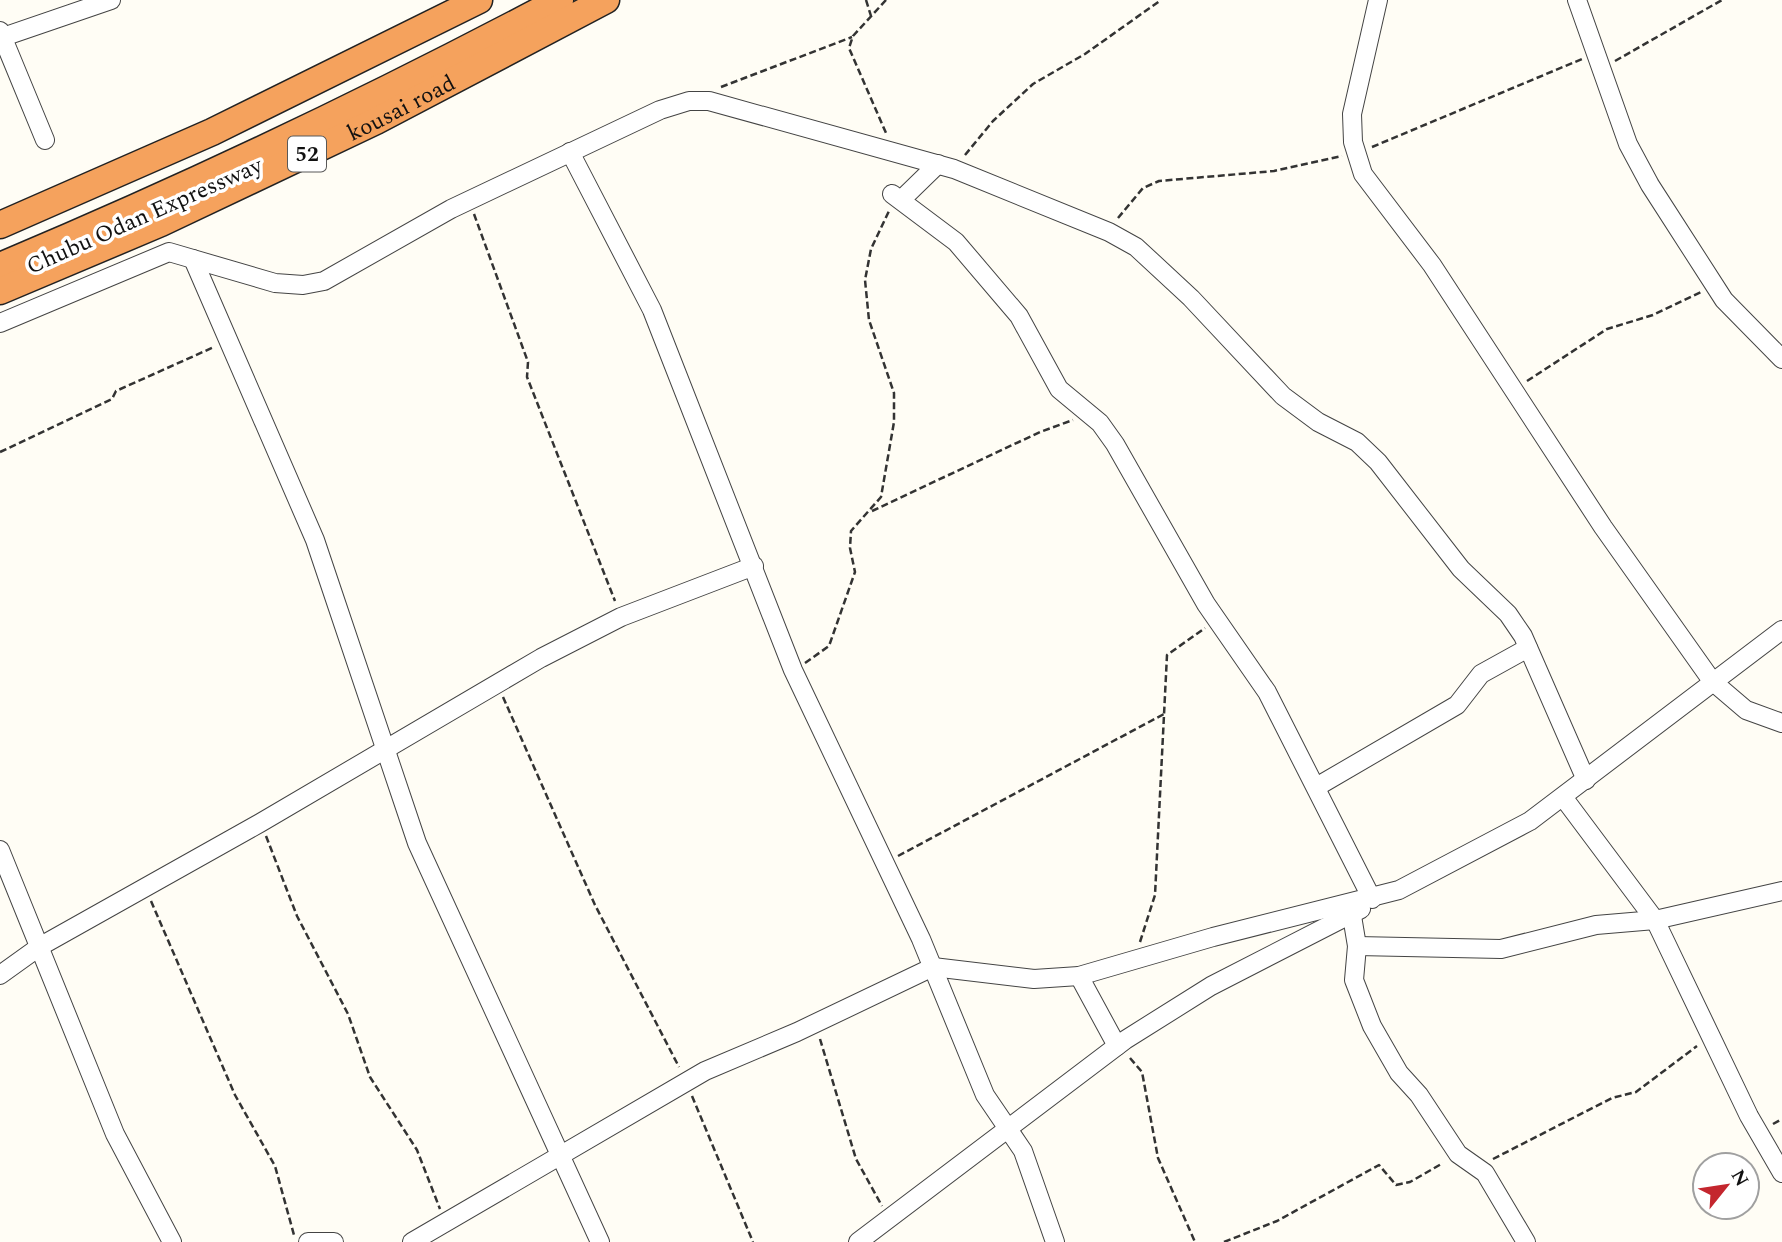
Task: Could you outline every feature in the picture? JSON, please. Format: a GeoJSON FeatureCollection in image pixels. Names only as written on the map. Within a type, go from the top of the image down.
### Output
{"type":"FeatureCollection","features":[{"type":"Feature","properties":{"kind":"highway"},"geometry":{"type":"LineString","coordinates":[[0,225],[212,132],[479,0]]}},
{"type":"Feature","properties":{"kind":"highway","name":"Chubu Odan Expressway"},"geometry":{"type":"LineString","coordinates":[[0,266],[120,216],[264,150],[419,75],[560,0]]}},
{"type":"Feature","properties":{"kind":"highway","name":"Chubu Odan Expressway"},"geometry":{"type":"LineString","coordinates":[[0,279],[124,227],[270,160],[424,86],[587,0]]}},
{"type":"Feature","properties":{"kind":"highway","name":"kousai road"},"geometry":{"type":"LineString","coordinates":[[0,291],[161,223],[376,121],[606,0]]}},
{"type":"Feature","properties":{"kind":"street"},"geometry":{"type":"LineString","coordinates":[[45,140],[1,36],[111,0]]}},
{"type":"Feature","properties":{"kind":"street"},"geometry":{"type":"LineString","coordinates":[[1378,0],[1352,114],[1353,142],[1363,174],[1432,265],[1603,527],[1712,681],[1746,710],[1782,723]]}},
{"type":"Feature","properties":{"kind":"street"},"geometry":{"type":"LineString","coordinates":[[1577,0],[1600,69],[1634,154],[1714,286],[1748,327],[1782,359]]}},
{"type":"Feature","properties":{"kind":"street"},"geometry":{"type":"LineString","coordinates":[[0,323],[169,252],[275,283],[303,285],[324,281],[469,200],[660,110],[689,101],[709,100],[894,150],[946,166],[1109,232],[1136,247],[1191,298],[1283,396],[1318,422],[1357,442],[1378,462],[1461,569],[1508,614],[1528,649],[1586,780]]}},
{"type":"Feature","properties":{"kind":"street"},"geometry":{"type":"LineString","coordinates":[[570,152],[652,310],[793,670],[933,967],[985,1095],[1023,1151],[1055,1242]]}},
{"type":"Feature","properties":{"kind":"street"},"geometry":{"type":"LineString","coordinates":[[946,166],[896,197],[956,242],[1019,316],[1059,389],[1087,415],[1100,423],[1115,444],[1216,620],[1267,692],[1318,786],[1372,899]]}},
{"type":"Feature","properties":{"kind":"street"},"geometry":{"type":"LineString","coordinates":[[193,259],[315,540],[417,843],[600,1242]]}},
{"type":"Feature","properties":{"kind":"street"},"geometry":{"type":"LineString","coordinates":[[0,975],[39,947],[261,823],[541,658],[621,617],[754,566]]}},
{"type":"Feature","properties":{"kind":"street"},"geometry":{"type":"LineString","coordinates":[[412,1242],[686,1082],[933,967],[1034,979],[1079,976],[1134,958],[1350,909],[1399,890],[1530,821],[1782,630]]}},
{"type":"Feature","properties":{"kind":"street"},"geometry":{"type":"LineString","coordinates":[[1318,786],[1457,705],[1481,674],[1528,649]]}},
{"type":"Feature","properties":{"kind":"street"},"geometry":{"type":"LineString","coordinates":[[1563,797],[1655,920],[1749,1116],[1782,1173]]}},
{"type":"Feature","properties":{"kind":"street"},"geometry":{"type":"LineString","coordinates":[[0,850],[115,1135],[172,1242]]}},
{"type":"Feature","properties":{"kind":"street"},"geometry":{"type":"LineString","coordinates":[[858,1242],[1007,1127],[1118,1046],[1211,986],[1350,909],[1399,890]]}},
{"type":"Feature","properties":{"kind":"street"},"geometry":{"type":"LineString","coordinates":[[1357,946],[1501,949],[1596,925],[1655,920],[1782,891]]}},
{"type":"Feature","properties":{"kind":"street"},"geometry":{"type":"LineString","coordinates":[[1350,909],[1357,946],[1354,980],[1372,1026],[1399,1073],[1419,1095],[1458,1154],[1480,1170],[1526,1242]]}},
{"type":"Feature","properties":{"kind":"street"},"geometry":{"type":"LineString","coordinates":[[1079,976],[1118,1046]]}},
{"type":"Feature","properties":{"kind":"street"},"geometry":{"type":"LineString","coordinates":[[308,1242],[334,1242]]}},
{"type":"Feature","properties":{"kind":"path"},"geometry":{"type":"LineString","coordinates":[[866,0],[871,16]]}},
{"type":"Feature","properties":{"kind":"path"},"geometry":{"type":"LineString","coordinates":[[886,0],[853,36],[849,48],[853,63],[894,150]]}},
{"type":"Feature","properties":{"kind":"path"},"geometry":{"type":"LineString","coordinates":[[946,166],[1033,84],[1085,54],[1161,0]]}},
{"type":"Feature","properties":{"kind":"path"},"geometry":{"type":"LineString","coordinates":[[1600,69],[1722,0]]}},
{"type":"Feature","properties":{"kind":"path"},"geometry":{"type":"LineString","coordinates":[[689,101],[755,72],[786,64],[853,36]]}},
{"type":"Feature","properties":{"kind":"path"},"geometry":{"type":"LineString","coordinates":[[793,670],[820,655],[829,646],[855,572],[850,548],[851,531],[881,496],[894,422],[894,393],[869,320],[865,280],[871,248],[896,197]]}},
{"type":"Feature","properties":{"kind":"path"},"geometry":{"type":"LineString","coordinates":[[469,200],[528,362],[527,377],[621,617]]}},
{"type":"Feature","properties":{"kind":"path"},"geometry":{"type":"LineString","coordinates":[[1514,390],[1608,329],[1653,315],[1714,286]]}},
{"type":"Feature","properties":{"kind":"path"},"geometry":{"type":"LineString","coordinates":[[0,452],[112,399],[116,391],[230,341]]}},
{"type":"Feature","properties":{"kind":"path"},"geometry":{"type":"LineString","coordinates":[[869,512],[1040,432],[1087,415]]}},
{"type":"Feature","properties":{"kind":"path"},"geometry":{"type":"LineString","coordinates":[[1134,958],[1155,895],[1167,655],[1216,620]]}},
{"type":"Feature","properties":{"kind":"path"},"geometry":{"type":"LineString","coordinates":[[498,685],[595,905],[686,1082],[754,1242]]}},
{"type":"Feature","properties":{"kind":"path"},"geometry":{"type":"LineString","coordinates":[[883,864],[1164,714]]}},
{"type":"Feature","properties":{"kind":"path"},"geometry":{"type":"LineString","coordinates":[[261,823],[297,916],[348,1014],[370,1077],[417,1150],[445,1223]]}},
{"type":"Feature","properties":{"kind":"path"},"geometry":{"type":"LineString","coordinates":[[145,887],[235,1095],[275,1166],[296,1242]]}},
{"type":"Feature","properties":{"kind":"path"},"geometry":{"type":"LineString","coordinates":[[815,1023],[856,1159],[889,1218]]}},
{"type":"Feature","properties":{"kind":"path"},"geometry":{"type":"LineString","coordinates":[[1480,1170],[1488,1161],[1600,1104],[1636,1092],[1711,1036]]}},
{"type":"Feature","properties":{"kind":"path"},"geometry":{"type":"LineString","coordinates":[[1118,1046],[1142,1072],[1158,1158],[1195,1242]]}},
{"type":"Feature","properties":{"kind":"path"},"geometry":{"type":"LineString","coordinates":[[1224,1242],[1277,1222],[1379,1165],[1396,1185],[1409,1182],[1458,1154]]}}]}
